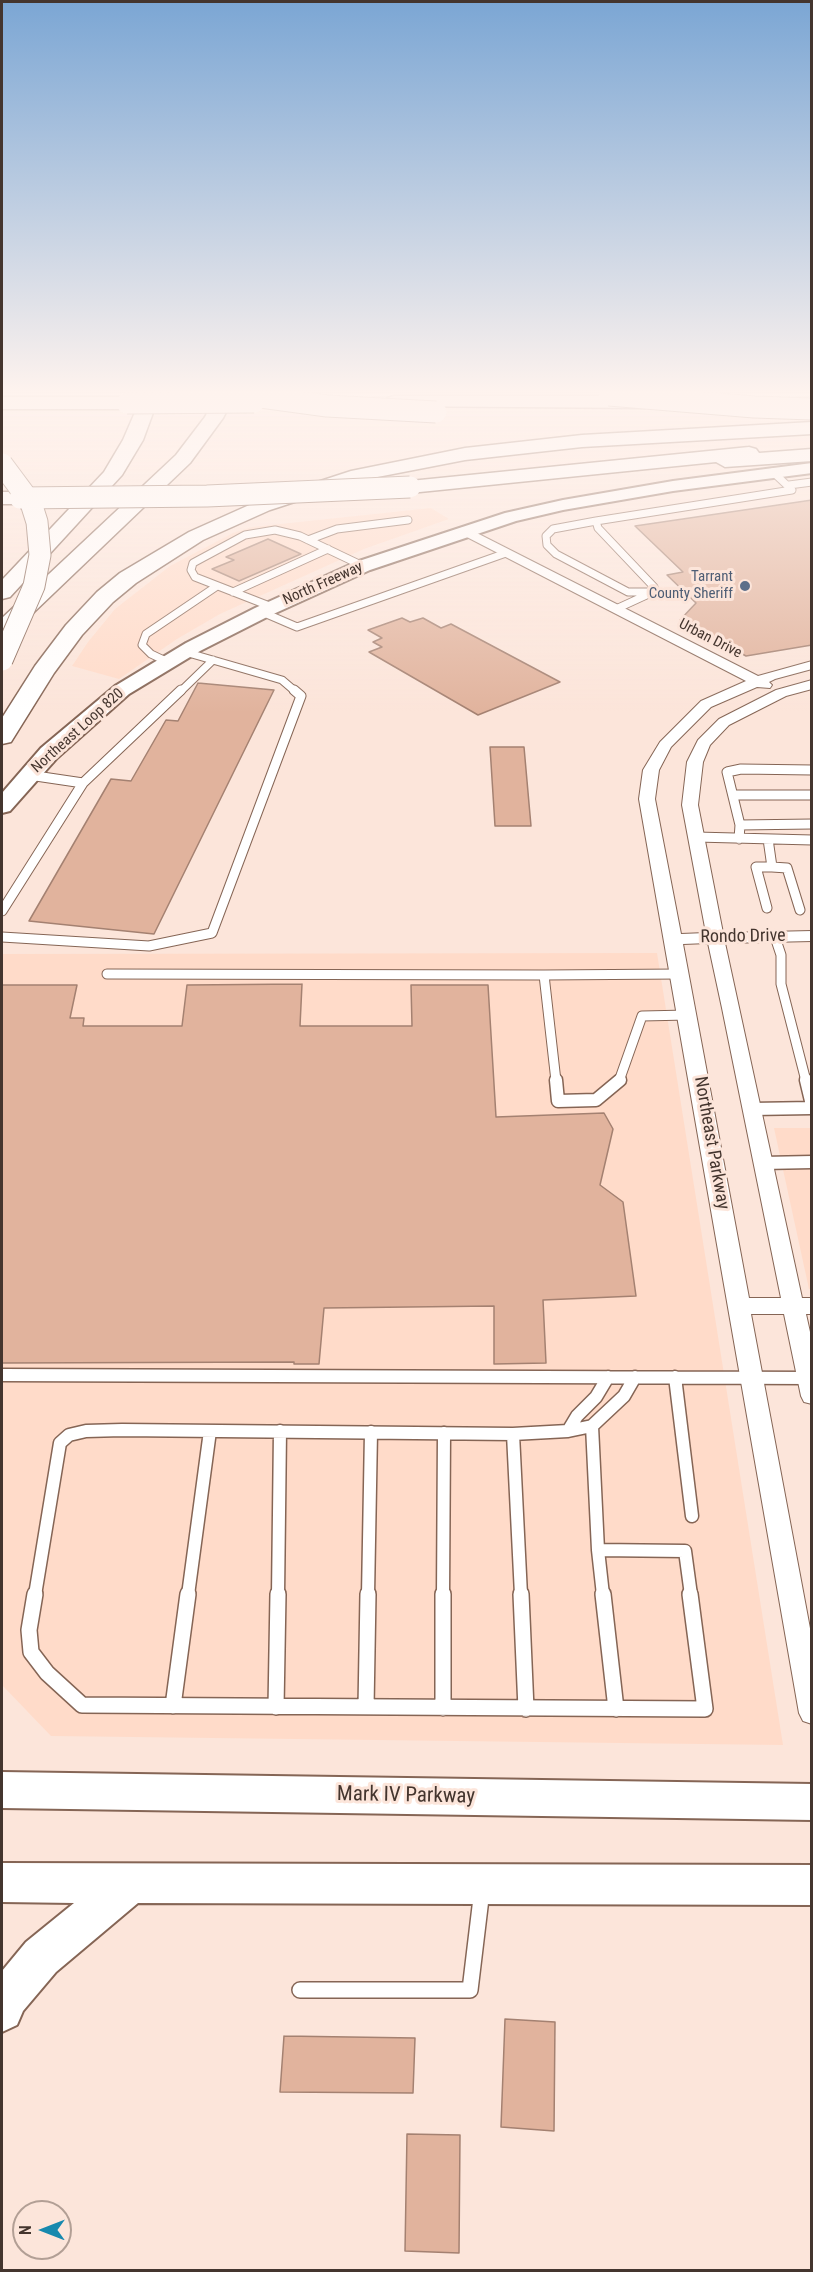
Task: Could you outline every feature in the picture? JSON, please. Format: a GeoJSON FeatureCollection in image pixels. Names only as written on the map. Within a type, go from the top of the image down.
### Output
{"type":"FeatureCollection","features":[{"type":"Feature","properties":{"kind":"highway"},"geometry":{"type":"LineString","coordinates":[[2,660],[34,586],[40,555],[38,522],[29,501]]}},
{"type":"Feature","properties":{"kind":"highway"},"geometry":{"type":"LineString","coordinates":[[2,592],[88,501]]}},
{"type":"Feature","properties":{"kind":"highway"},"geometry":{"type":"LineString","coordinates":[[4,629],[139,501]]}},
{"type":"Feature","properties":{"kind":"highway"},"geometry":{"type":"LineString","coordinates":[[2,737],[43,671],[74,630],[105,597],[128,578],[176,547],[278,501]]}},
{"type":"Feature","properties":{"kind":"main road","name":"North Freeway"},"geometry":{"type":"LineString","coordinates":[[182,654],[267,610],[363,566],[512,517],[586,501]]}},
{"type":"Feature","properties":{"kind":"main road","name":"Northeast Loop 820"},"geometry":{"type":"LineString","coordinates":[[2,806],[49,753],[122,690],[182,654]]}},
{"type":"Feature","properties":{"kind":"main road","name":"Mark IV Parkway"},"geometry":{"type":"LineString","coordinates":[[10,1784],[812,1802]]}},
{"type":"Feature","properties":{"kind":"main road"},"geometry":{"type":"LineString","coordinates":[[2,1882],[812,1885]]}},
{"type":"Feature","properties":{"kind":"main road"},"geometry":{"type":"LineString","coordinates":[[2,2010],[8,1997],[41,1957],[129,1884]]}},
{"type":"Feature","properties":{"kind":"street","name":"Urban Drive"},"geometry":{"type":"LineString","coordinates":[[465,531],[781,693]]}},
{"type":"Feature","properties":{"kind":"street","name":"Northeast Parkway"},"geometry":{"type":"LineString","coordinates":[[812,664],[757,681],[706,704],[665,745],[651,770],[647,799],[688,1015],[812,1713]]}},
{"type":"Feature","properties":{"kind":"street"},"geometry":{"type":"LineString","coordinates":[[810,1384],[802,1306],[763,1163],[715,939],[690,805],[695,762],[703,743],[724,722],[781,693],[812,684]]}},
{"type":"Feature","properties":{"kind":"street","name":"Rondo Drive"},"geometry":{"type":"LineString","coordinates":[[674,939],[812,936]]}},
{"type":"Feature","properties":{"kind":"street"},"geometry":{"type":"LineString","coordinates":[[740,1306],[802,1306]]}},
{"type":"Feature","properties":{"kind":"lane"},"geometry":{"type":"LineString","coordinates":[[653,592],[628,592],[556,554],[547,545],[546,536],[553,529],[618,515],[720,501]]}},
{"type":"Feature","properties":{"kind":"lane"},"geometry":{"type":"LineString","coordinates":[[308,540],[337,529],[408,520]]}},
{"type":"Feature","properties":{"kind":"lane"},"geometry":{"type":"LineString","coordinates":[[596,520],[598,528],[654,587],[653,592]]}},
{"type":"Feature","properties":{"kind":"lane"},"geometry":{"type":"LineString","coordinates":[[363,566],[286,532],[261,531],[245,535],[193,563],[191,570],[195,577],[233,592],[297,627],[506,553]]}},
{"type":"Feature","properties":{"kind":"lane"},"geometry":{"type":"LineString","coordinates":[[233,592],[328,549]]}},
{"type":"Feature","properties":{"kind":"lane"},"geometry":{"type":"LineString","coordinates":[[2,937],[149,946],[212,933],[301,696],[282,680],[213,660],[182,654],[151,654],[142,645],[146,634],[217,586]]}},
{"type":"Feature","properties":{"kind":"lane"},"geometry":{"type":"LineString","coordinates":[[616,609],[653,592]]}},
{"type":"Feature","properties":{"kind":"lane"},"geometry":{"type":"LineString","coordinates":[[2,911],[83,783],[213,660]]}},
{"type":"Feature","properties":{"kind":"lane"},"geometry":{"type":"LineString","coordinates":[[739,838],[740,825],[728,772],[741,769],[812,770]]}},
{"type":"Feature","properties":{"kind":"lane"},"geometry":{"type":"LineString","coordinates":[[29,775],[83,783]]}},
{"type":"Feature","properties":{"kind":"lane"},"geometry":{"type":"LineString","coordinates":[[733,795],[812,795]]}},
{"type":"Feature","properties":{"kind":"lane"},"geometry":{"type":"LineString","coordinates":[[740,825],[812,824]]}},
{"type":"Feature","properties":{"kind":"lane"},"geometry":{"type":"LineString","coordinates":[[696,837],[812,840]]}},
{"type":"Feature","properties":{"kind":"lane"},"geometry":{"type":"LineString","coordinates":[[768,839],[772,867]]}},
{"type":"Feature","properties":{"kind":"lane"},"geometry":{"type":"LineString","coordinates":[[767,908],[756,867],[787,868],[800,910]]}},
{"type":"Feature","properties":{"kind":"lane"},"geometry":{"type":"LineString","coordinates":[[752,1109],[812,1106],[781,984],[781,955],[776,937]]}},
{"type":"Feature","properties":{"kind":"lane"},"geometry":{"type":"LineString","coordinates":[[107,974],[680,974]]}},
{"type":"Feature","properties":{"kind":"lane"},"geometry":{"type":"LineString","coordinates":[[544,975],[558,1101],[596,1100],[620,1080],[642,1016],[688,1015]]}},
{"type":"Feature","properties":{"kind":"lane"},"geometry":{"type":"LineString","coordinates":[[763,1163],[812,1162]]}},
{"type":"Feature","properties":{"kind":"lane"},"geometry":{"type":"LineString","coordinates":[[2,1375],[752,1377],[810,1384]]}},
{"type":"Feature","properties":{"kind":"lane"},"geometry":{"type":"LineString","coordinates":[[568,1431],[577,1416],[596,1397],[608,1377]]}},
{"type":"Feature","properties":{"kind":"lane"},"geometry":{"type":"LineString","coordinates":[[598,1550],[685,1551],[705,1709],[82,1705],[47,1673],[30,1652],[29,1630],[60,1443],[69,1435],[86,1431],[513,1434],[568,1431],[592,1426],[624,1395],[635,1377]]}},
{"type":"Feature","properties":{"kind":"lane"},"geometry":{"type":"LineString","coordinates":[[675,1377],[692,1516]]}},
{"type":"Feature","properties":{"kind":"lane"},"geometry":{"type":"LineString","coordinates":[[592,1426],[598,1550],[616,1709]]}},
{"type":"Feature","properties":{"kind":"lane"},"geometry":{"type":"LineString","coordinates":[[173,1706],[210,1431]]}},
{"type":"Feature","properties":{"kind":"lane"},"geometry":{"type":"LineString","coordinates":[[276,1707],[280,1431]]}},
{"type":"Feature","properties":{"kind":"lane"},"geometry":{"type":"LineString","coordinates":[[366,1707],[371,1432]]}},
{"type":"Feature","properties":{"kind":"lane"},"geometry":{"type":"LineString","coordinates":[[443,1708],[444,1433]]}},
{"type":"Feature","properties":{"kind":"lane"},"geometry":{"type":"LineString","coordinates":[[513,1434],[526,1709]]}},
{"type":"Feature","properties":{"kind":"lane"},"geometry":{"type":"LineString","coordinates":[[300,1990],[470,1990],[483,1884]]}},
{"type":"Feature","properties":{"kind":"shaded area"},"geometry":{"type":"Polygon","coordinates":[[[431,508],[449,519],[364,549],[220,614],[177,639],[119,679],[72,666],[115,609],[170,566],[233,533],[252,527],[431,508]]]}},
{"type":"Feature","properties":{"kind":"shaded area"},"geometry":{"type":"Polygon","coordinates":[[[657,953],[783,1745],[51,1736],[2,1685],[2,954],[657,953]]]}},
{"type":"Feature","properties":{"kind":"shaded area"},"geometry":{"type":"Polygon","coordinates":[[[774,1128],[811,1128],[811,1289],[809,1289],[774,1128]]]}},
{"type":"Feature","properties":{"kind":"building","name":"Tarrant County Sheriff"},"geometry":{"type":"Polygon","coordinates":[[[812,501],[812,645],[746,656],[680,620],[696,603],[667,575],[683,572],[635,526],[812,501]]]}},
{"type":"Feature","properties":{"kind":"building"},"geometry":{"type":"Polygon","coordinates":[[[268,539],[301,554],[239,581],[212,569],[234,560],[226,557],[268,539]]]}},
{"type":"Feature","properties":{"kind":"building"},"geometry":{"type":"Polygon","coordinates":[[[402,618],[410,622],[423,618],[441,628],[451,624],[560,682],[478,715],[369,652],[382,647],[373,642],[382,638],[368,630],[402,618]]]}},
{"type":"Feature","properties":{"kind":"building"},"geometry":{"type":"Polygon","coordinates":[[[198,683],[274,690],[154,934],[29,921],[111,779],[131,781],[166,720],[178,721],[198,683]]]}},
{"type":"Feature","properties":{"kind":"building"},"geometry":{"type":"Polygon","coordinates":[[[490,747],[524,747],[531,826],[495,826],[490,747]]]}},
{"type":"Feature","properties":{"kind":"building"},"geometry":{"type":"Polygon","coordinates":[[[302,984],[300,1026],[412,1026],[411,985],[488,985],[496,1117],[604,1113],[613,1129],[600,1185],[623,1202],[636,1296],[543,1300],[546,1363],[494,1364],[494,1306],[324,1308],[319,1364],[294,1364],[294,1362],[2,1363],[2,985],[77,985],[70,1018],[84,1018],[83,1026],[182,1026],[187,985],[302,984]]]}},
{"type":"Feature","properties":{"kind":"building"},"geometry":{"type":"Polygon","coordinates":[[[505,2019],[555,2022],[554,2131],[501,2127],[505,2019]]]}},
{"type":"Feature","properties":{"kind":"building"},"geometry":{"type":"Polygon","coordinates":[[[284,2036],[415,2038],[413,2093],[280,2092],[284,2036]]]}},
{"type":"Feature","properties":{"kind":"building"},"geometry":{"type":"Polygon","coordinates":[[[407,2134],[460,2135],[459,2253],[405,2251],[407,2134]]]}},
{"type":"Feature","properties":{"kind":"place","name":"Tarrant County Sheriff"},"geometry":{"type":"Point","coordinates":[745,586]}}]}
